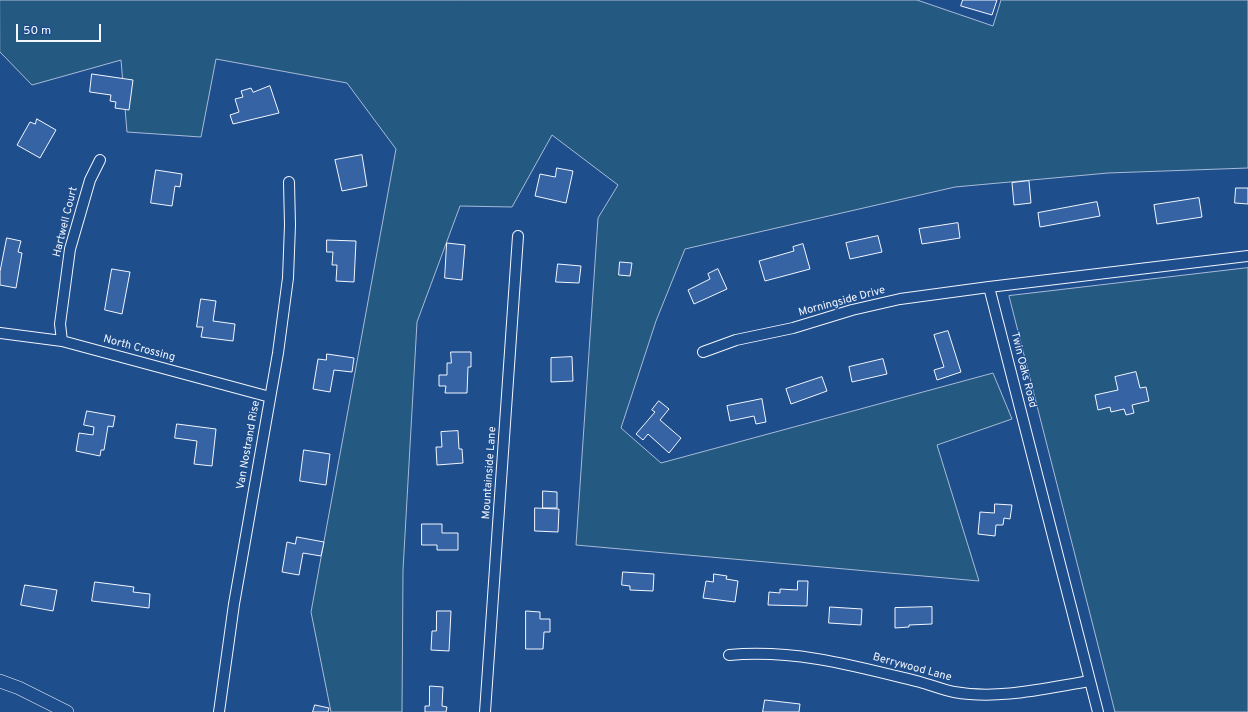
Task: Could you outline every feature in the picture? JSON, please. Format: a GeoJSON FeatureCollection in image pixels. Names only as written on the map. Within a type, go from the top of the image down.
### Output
{"type":"FeatureCollection","features":[{"type":"Feature","properties":{"kind":"street","name":"Hartwell Court"},"geometry":{"type":"LineString","coordinates":[[62,341],[60,324],[70,249],[90,180],[100,160]]}},
{"type":"Feature","properties":{"kind":"street","name":"Van Nostrand Rise"},"geometry":{"type":"LineString","coordinates":[[219,712],[234,604],[278,353],[288,278],[290,225],[289,182]]}},
{"type":"Feature","properties":{"kind":"street","name":"Mountainside Lane"},"geometry":{"type":"LineString","coordinates":[[485,712],[518,236]]}},
{"type":"Feature","properties":{"kind":"street"},"geometry":{"type":"LineString","coordinates":[[989,287],[1248,256]]}},
{"type":"Feature","properties":{"kind":"street","name":"Morningside Drive"},"geometry":{"type":"LineString","coordinates":[[703,352],[736,340],[793,328],[852,310],[900,300],[989,287]]}},
{"type":"Feature","properties":{"kind":"street","name":"Twin Oaks Road"},"geometry":{"type":"LineString","coordinates":[[989,287],[1098,712]]}},
{"type":"Feature","properties":{"kind":"street","name":"North Crossing"},"geometry":{"type":"LineString","coordinates":[[0,333],[62,341],[270,396]]}},
{"type":"Feature","properties":{"kind":"street","name":"Berrywood Lane"},"geometry":{"type":"LineString","coordinates":[[729,655],[784,654],[826,659],[954,692],[983,694],[1026,692],[1090,681]]}},
{"type":"Feature","properties":{"kind":"street"},"geometry":{"type":"LineString","coordinates":[[0,681],[19,688],[67,712]]}},
{"type":"Feature","properties":{"kind":"shaded area"},"geometry":{"type":"Polygon","coordinates":[[[0,0],[917,0],[993,26],[1001,0],[1248,0],[1248,168],[1108,173],[955,187],[685,249],[656,321],[621,428],[661,463],[993,373],[1012,419],[937,445],[979,581],[576,545],[598,218],[618,185],[552,135],[512,207],[460,206],[417,322],[403,570],[402,712],[331,712],[311,612],[396,149],[347,83],[216,59],[201,137],[127,132],[121,60],[32,85],[0,52],[0,0]]]}},
{"type":"Feature","properties":{"kind":"shaded area"},"geometry":{"type":"Polygon","coordinates":[[[1248,268],[1248,712],[1115,712],[1009,296],[1248,268]]]}},
{"type":"Feature","properties":{"kind":"building"},"geometry":{"type":"Polygon","coordinates":[[[963,0],[997,0],[992,15],[961,6],[963,0]]]}},
{"type":"Feature","properties":{"kind":"building"},"geometry":{"type":"Polygon","coordinates":[[[92,74],[133,80],[129,110],[115,108],[116,102],[110,101],[111,95],[90,92],[92,74]]]}},
{"type":"Feature","properties":{"kind":"building"},"geometry":{"type":"Polygon","coordinates":[[[270,86],[279,113],[233,124],[230,115],[239,112],[235,99],[243,97],[241,91],[251,88],[253,92],[270,86]]]}},
{"type":"Feature","properties":{"kind":"building"},"geometry":{"type":"Polygon","coordinates":[[[37,119],[56,130],[40,158],[17,145],[30,122],[35,124],[37,119]]]}},
{"type":"Feature","properties":{"kind":"building"},"geometry":{"type":"Polygon","coordinates":[[[362,155],[367,186],[342,191],[335,160],[362,155]]]}},
{"type":"Feature","properties":{"kind":"building"},"geometry":{"type":"Polygon","coordinates":[[[557,168],[573,171],[566,203],[535,196],[540,174],[555,177],[557,168]]]}},
{"type":"Feature","properties":{"kind":"building"},"geometry":{"type":"Polygon","coordinates":[[[156,170],[182,174],[180,187],[175,186],[172,206],[151,203],[156,170]]]}},
{"type":"Feature","properties":{"kind":"building"},"geometry":{"type":"Polygon","coordinates":[[[1029,181],[1031,203],[1014,205],[1012,183],[1029,181]]]}},
{"type":"Feature","properties":{"kind":"building"},"geometry":{"type":"Polygon","coordinates":[[[1236,188],[1248,188],[1248,204],[1235,203],[1236,188]]]}},
{"type":"Feature","properties":{"kind":"building"},"geometry":{"type":"Polygon","coordinates":[[[1199,198],[1202,217],[1157,224],[1154,205],[1199,198]]]}},
{"type":"Feature","properties":{"kind":"building"},"geometry":{"type":"Polygon","coordinates":[[[1097,202],[1100,216],[1040,227],[1038,213],[1097,202]]]}},
{"type":"Feature","properties":{"kind":"building"},"geometry":{"type":"Polygon","coordinates":[[[958,223],[960,238],[922,244],[919,229],[958,223]]]}},
{"type":"Feature","properties":{"kind":"building"},"geometry":{"type":"Polygon","coordinates":[[[878,236],[882,252],[850,259],[846,243],[878,236]]]}},
{"type":"Feature","properties":{"kind":"building"},"geometry":{"type":"Polygon","coordinates":[[[7,238],[21,241],[18,252],[22,253],[16,288],[0,285],[0,272],[7,238]]]}},
{"type":"Feature","properties":{"kind":"building"},"geometry":{"type":"Polygon","coordinates":[[[327,240],[356,241],[354,282],[336,281],[337,265],[332,265],[333,252],[327,252],[327,240]]]}},
{"type":"Feature","properties":{"kind":"building"},"geometry":{"type":"Polygon","coordinates":[[[447,243],[465,245],[462,280],[445,278],[447,243]]]}},
{"type":"Feature","properties":{"kind":"building"},"geometry":{"type":"Polygon","coordinates":[[[803,244],[810,269],[765,281],[759,261],[794,251],[793,247],[803,244]]]}},
{"type":"Feature","properties":{"kind":"building"},"geometry":{"type":"Polygon","coordinates":[[[620,262],[632,263],[630,276],[619,275],[620,262]]]}},
{"type":"Feature","properties":{"kind":"building"},"geometry":{"type":"Polygon","coordinates":[[[558,264],[581,266],[579,283],[556,282],[558,264]]]}},
{"type":"Feature","properties":{"kind":"building"},"geometry":{"type":"Polygon","coordinates":[[[112,269],[130,272],[122,314],[105,310],[112,269]]]}},
{"type":"Feature","properties":{"kind":"building"},"geometry":{"type":"Polygon","coordinates":[[[718,269],[727,289],[694,304],[688,290],[710,279],[708,274],[718,269]]]}},
{"type":"Feature","properties":{"kind":"building"},"geometry":{"type":"Polygon","coordinates":[[[201,299],[216,301],[213,321],[235,324],[233,341],[201,337],[203,327],[197,327],[201,299]]]}},
{"type":"Feature","properties":{"kind":"building"},"geometry":{"type":"Polygon","coordinates":[[[948,331],[961,372],[937,380],[934,370],[944,367],[934,335],[948,331]]]}},
{"type":"Feature","properties":{"kind":"building"},"geometry":{"type":"Polygon","coordinates":[[[451,352],[471,352],[471,367],[468,367],[467,393],[445,393],[446,386],[439,386],[439,375],[447,375],[447,363],[451,363],[451,352]]]}},
{"type":"Feature","properties":{"kind":"building"},"geometry":{"type":"Polygon","coordinates":[[[327,354],[354,358],[352,372],[334,370],[330,392],[313,389],[318,359],[326,360],[327,354]]]}},
{"type":"Feature","properties":{"kind":"building"},"geometry":{"type":"Polygon","coordinates":[[[572,357],[573,381],[551,382],[551,358],[572,357]]]}},
{"type":"Feature","properties":{"kind":"building"},"geometry":{"type":"Polygon","coordinates":[[[883,359],[887,374],[852,382],[849,367],[883,359]]]}},
{"type":"Feature","properties":{"kind":"building"},"geometry":{"type":"Polygon","coordinates":[[[1136,372],[1140,388],[1146,387],[1149,401],[1132,405],[1134,413],[1126,415],[1124,409],[1111,412],[1110,407],[1098,410],[1095,395],[1118,390],[1115,377],[1136,372]]]}},
{"type":"Feature","properties":{"kind":"building"},"geometry":{"type":"Polygon","coordinates":[[[822,377],[827,391],[791,404],[786,389],[822,377]]]}},
{"type":"Feature","properties":{"kind":"building"},"geometry":{"type":"Polygon","coordinates":[[[762,399],[766,422],[756,424],[754,416],[730,421],[727,406],[762,399]]]}},
{"type":"Feature","properties":{"kind":"building"},"geometry":{"type":"Polygon","coordinates":[[[659,401],[669,409],[660,420],[681,438],[669,453],[648,434],[643,440],[636,434],[655,412],[652,410],[659,401]]]}},
{"type":"Feature","properties":{"kind":"building"},"geometry":{"type":"Polygon","coordinates":[[[87,411],[115,416],[113,427],[108,426],[104,450],[101,450],[100,456],[76,451],[79,433],[93,435],[94,427],[84,425],[87,411]]]}},
{"type":"Feature","properties":{"kind":"building"},"geometry":{"type":"Polygon","coordinates":[[[177,424],[216,429],[212,466],[194,464],[197,441],[175,438],[177,424]]]}},
{"type":"Feature","properties":{"kind":"building"},"geometry":{"type":"Polygon","coordinates":[[[458,431],[459,449],[462,449],[463,463],[437,465],[436,447],[442,447],[441,432],[458,431]]]}},
{"type":"Feature","properties":{"kind":"building"},"geometry":{"type":"Polygon","coordinates":[[[304,450],[330,454],[326,485],[300,481],[304,450]]]}},
{"type":"Feature","properties":{"kind":"building"},"geometry":{"type":"Polygon","coordinates":[[[543,491],[557,492],[557,508],[543,508],[543,491]]]}},
{"type":"Feature","properties":{"kind":"building"},"geometry":{"type":"Polygon","coordinates":[[[995,504],[1012,505],[1010,519],[1004,518],[1003,525],[996,525],[995,536],[978,534],[980,512],[994,513],[995,504]]]}},
{"type":"Feature","properties":{"kind":"building"},"geometry":{"type":"Polygon","coordinates":[[[535,508],[559,509],[558,532],[535,531],[535,508]]]}},
{"type":"Feature","properties":{"kind":"building"},"geometry":{"type":"Polygon","coordinates":[[[422,524],[442,524],[442,533],[458,533],[458,550],[437,550],[437,545],[422,545],[422,524]]]}},
{"type":"Feature","properties":{"kind":"building"},"geometry":{"type":"Polygon","coordinates":[[[297,537],[324,542],[321,556],[303,553],[299,575],[282,572],[287,542],[295,544],[297,537]]]}},
{"type":"Feature","properties":{"kind":"building"},"geometry":{"type":"Polygon","coordinates":[[[623,572],[654,574],[653,591],[630,590],[630,586],[622,585],[623,572]]]}},
{"type":"Feature","properties":{"kind":"building"},"geometry":{"type":"Polygon","coordinates":[[[714,574],[727,576],[726,579],[738,581],[735,602],[703,598],[706,581],[713,582],[714,574]]]}},
{"type":"Feature","properties":{"kind":"building"},"geometry":{"type":"Polygon","coordinates":[[[798,581],[808,581],[807,606],[768,605],[769,592],[780,593],[780,589],[797,590],[798,581]]]}},
{"type":"Feature","properties":{"kind":"building"},"geometry":{"type":"Polygon","coordinates":[[[95,582],[134,587],[133,592],[150,594],[149,608],[92,601],[95,582]]]}},
{"type":"Feature","properties":{"kind":"building"},"geometry":{"type":"Polygon","coordinates":[[[25,585],[57,590],[53,611],[21,605],[25,585]]]}},
{"type":"Feature","properties":{"kind":"building"},"geometry":{"type":"Polygon","coordinates":[[[830,607],[862,609],[861,625],[829,623],[830,607]]]}},
{"type":"Feature","properties":{"kind":"building"},"geometry":{"type":"Polygon","coordinates":[[[932,607],[932,624],[909,625],[909,627],[895,628],[895,608],[932,607]]]}},
{"type":"Feature","properties":{"kind":"building"},"geometry":{"type":"Polygon","coordinates":[[[437,611],[451,611],[449,651],[431,650],[432,631],[436,631],[437,611]]]}},
{"type":"Feature","properties":{"kind":"building"},"geometry":{"type":"Polygon","coordinates":[[[526,611],[540,612],[540,619],[550,619],[550,632],[544,632],[543,649],[526,649],[526,611]]]}},
{"type":"Feature","properties":{"kind":"building"},"geometry":{"type":"Polygon","coordinates":[[[430,686],[443,687],[442,706],[447,707],[446,712],[425,712],[425,706],[429,706],[430,686]]]}},
{"type":"Feature","properties":{"kind":"building"},"geometry":{"type":"Polygon","coordinates":[[[765,700],[800,704],[799,712],[763,712],[765,700]]]}},
{"type":"Feature","properties":{"kind":"building"},"geometry":{"type":"Polygon","coordinates":[[[315,705],[329,708],[328,712],[313,712],[315,705]]]}}]}
